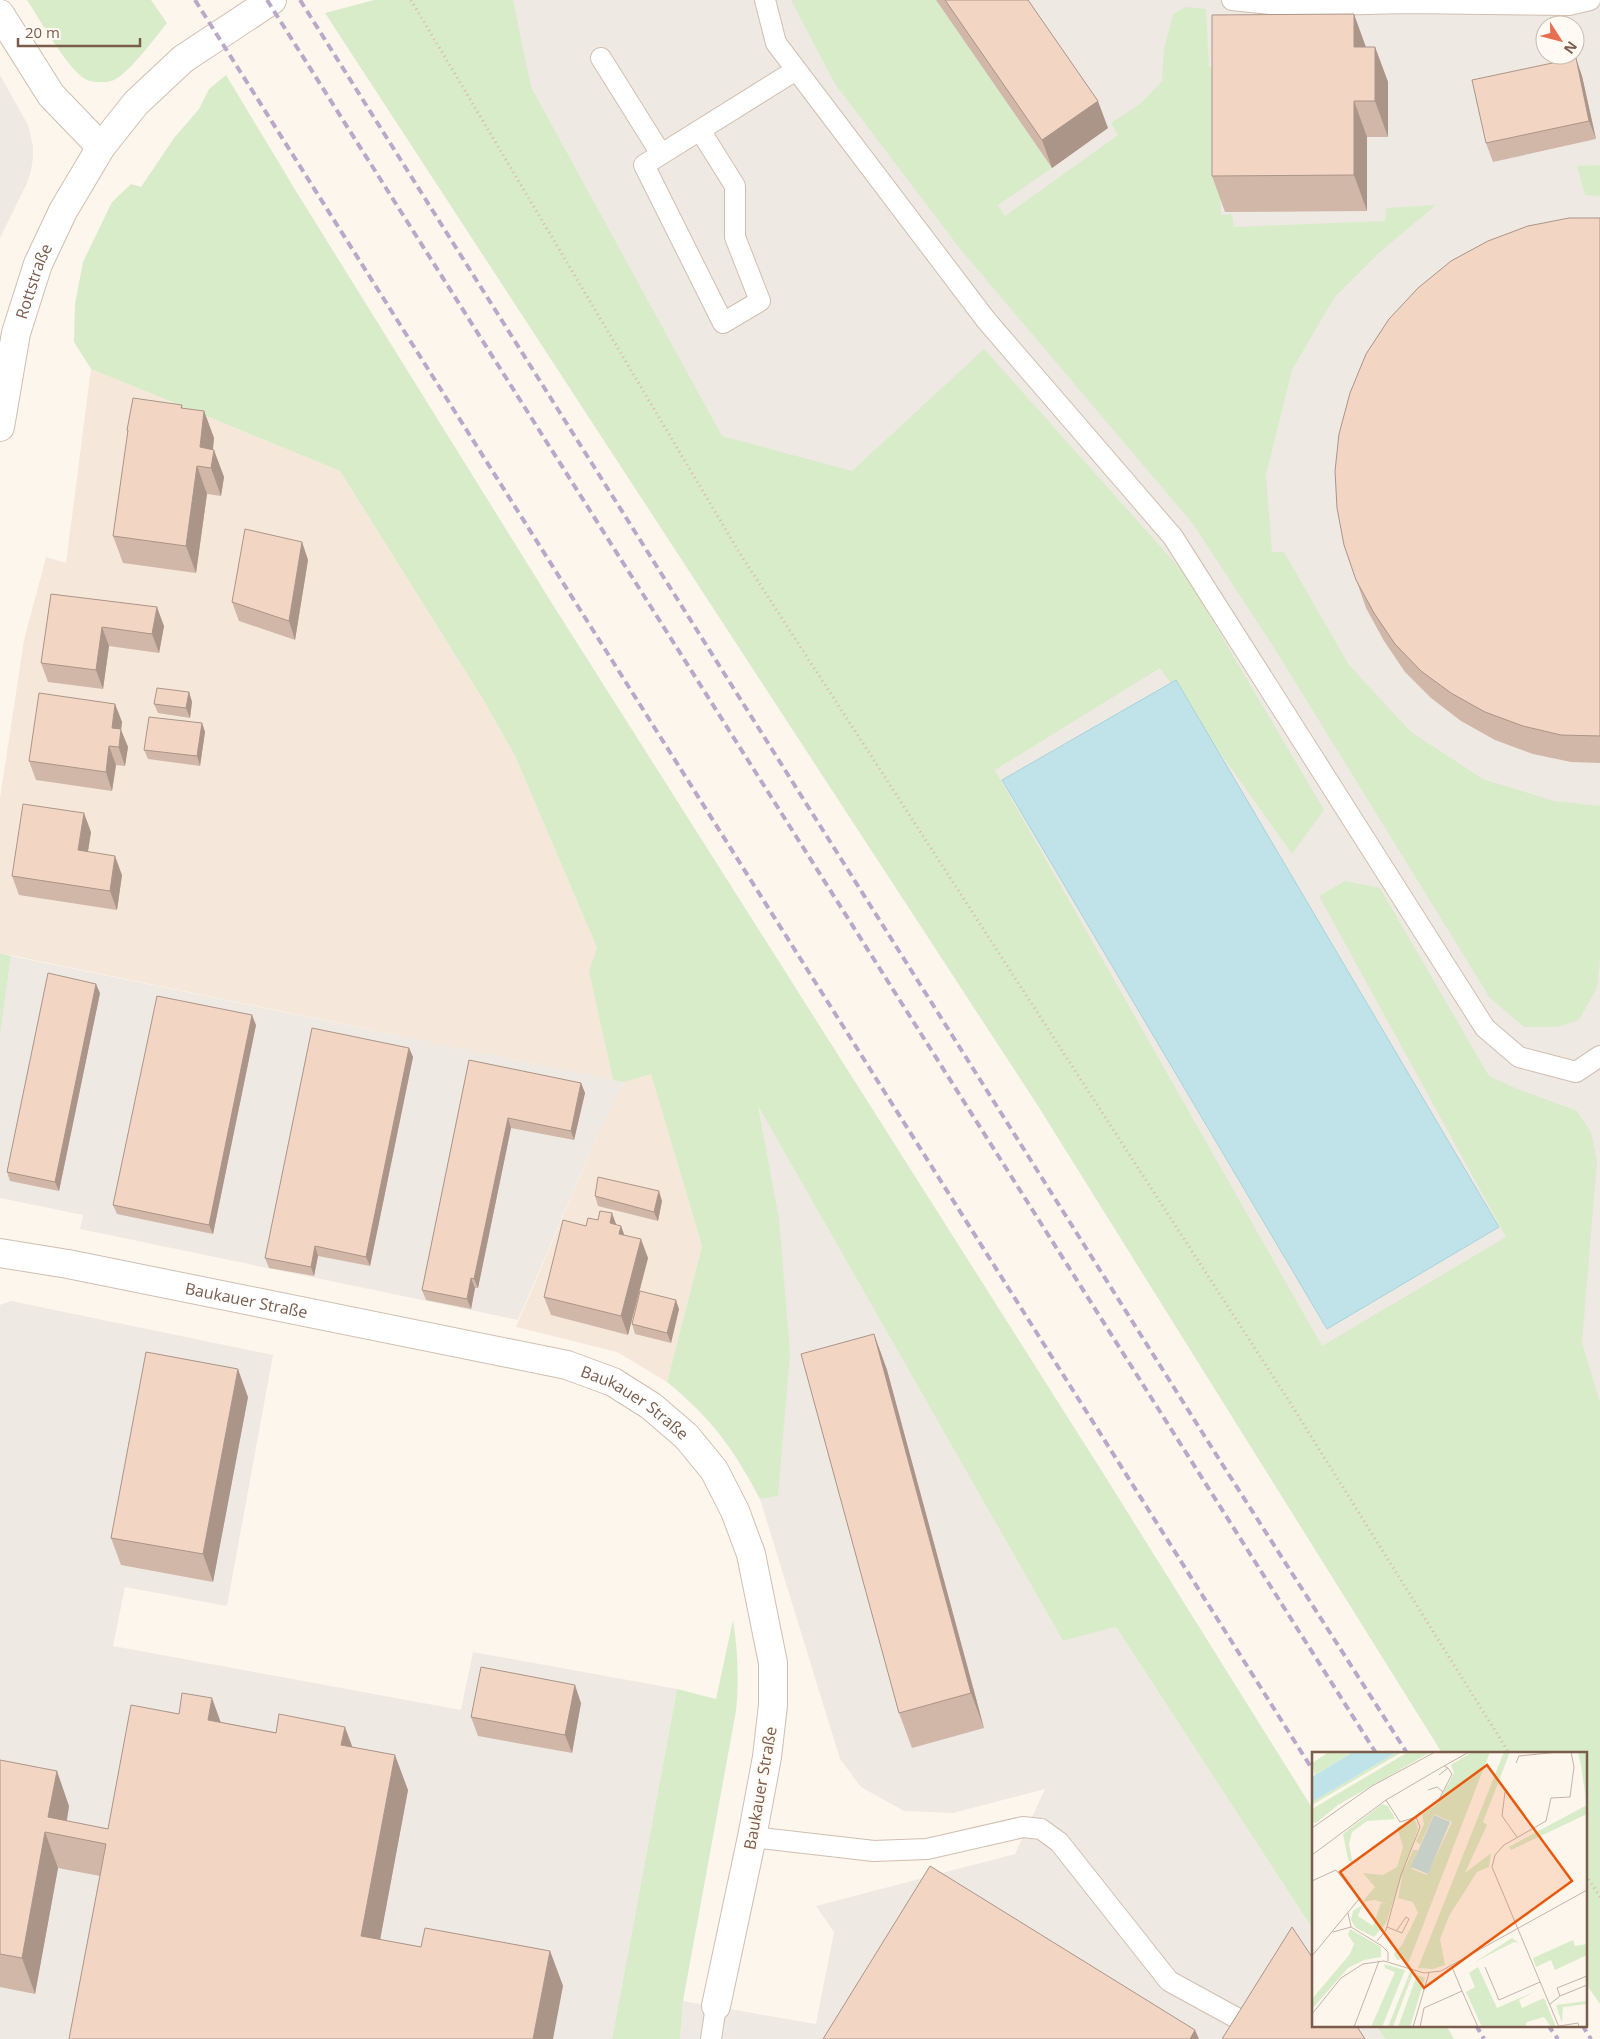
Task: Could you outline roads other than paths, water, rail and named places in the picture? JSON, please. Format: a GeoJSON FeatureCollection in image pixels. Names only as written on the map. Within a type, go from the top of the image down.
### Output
{"type":"FeatureCollection","features":[{"type":"Feature","properties":{"kind":"street","name":"Rottstraße"},"geometry":{"type":"LineString","coordinates":[[0,427],[2,392],[16,333],[38,264],[62,211],[101,147],[136,103],[183,59],[272,0]]}},
{"type":"Feature","properties":{"kind":"street"},"geometry":{"type":"LineString","coordinates":[[0,14],[51,95],[101,147]]}},
{"type":"Feature","properties":{"kind":"street","name":"Baukauer Straße"},"geometry":{"type":"LineString","coordinates":[[0,1253],[68,1264],[567,1365],[613,1382],[651,1406],[686,1436],[714,1470],[735,1511],[751,1554],[773,1663],[773,1696],[767,1757],[716,2006]]}},
{"type":"Feature","properties":{"kind":"lane"},"geometry":{"type":"LineString","coordinates":[[765,0],[776,43],[796,70],[986,320],[1172,537],[1485,1028],[1519,1057],[1576,1072],[1600,1056]]}},
{"type":"Feature","properties":{"kind":"lane"},"geometry":{"type":"LineString","coordinates":[[1232,0],[1289,6],[1406,2],[1569,5],[1590,0]]}},
{"type":"Feature","properties":{"kind":"lane"},"geometry":{"type":"LineString","coordinates":[[601,58],[661,154]]}},
{"type":"Feature","properties":{"kind":"lane"},"geometry":{"type":"LineString","coordinates":[[700,130],[734,186],[735,237],[760,301],[723,323],[644,165],[661,154],[796,70]]}},
{"type":"Feature","properties":{"kind":"lane"},"geometry":{"type":"LineString","coordinates":[[752,1837],[874,1851],[927,1849],[1023,1827],[1041,1829],[1059,1842],[1169,1981],[1242,2021]]}},
{"type":"Feature","properties":{"kind":"lane"},"geometry":{"type":"LineString","coordinates":[[711,2039],[716,2006]]}},
{"type":"Feature","properties":{"kind":"water"},"geometry":{"type":"Polygon","coordinates":[[[1176,680],[1499,1227],[1327,1329],[1002,780],[1176,680]]]}},
{"type":"Feature","properties":{"kind":"railway"},"geometry":{"type":"LineString","coordinates":[[195,0],[1312,1769]]}},
{"type":"Feature","properties":{"kind":"railway"},"geometry":{"type":"LineString","coordinates":[[267,0],[1375,1752]]}},
{"type":"Feature","properties":{"kind":"railway"},"geometry":{"type":"LineString","coordinates":[[300,0],[1224,1467],[1406,1752]]}},
{"type":"Feature","properties":{"kind":"railway"},"geometry":{"type":"LineString","coordinates":[[1477,2026],[1484,2039]]}},
{"type":"Feature","properties":{"kind":"railway"},"geometry":{"type":"LineString","coordinates":[[1549,2026],[1558,2039]]}},
{"type":"Feature","properties":{"kind":"railway"},"geometry":{"type":"LineString","coordinates":[[1583,2026],[1591,2039]]}}]}
